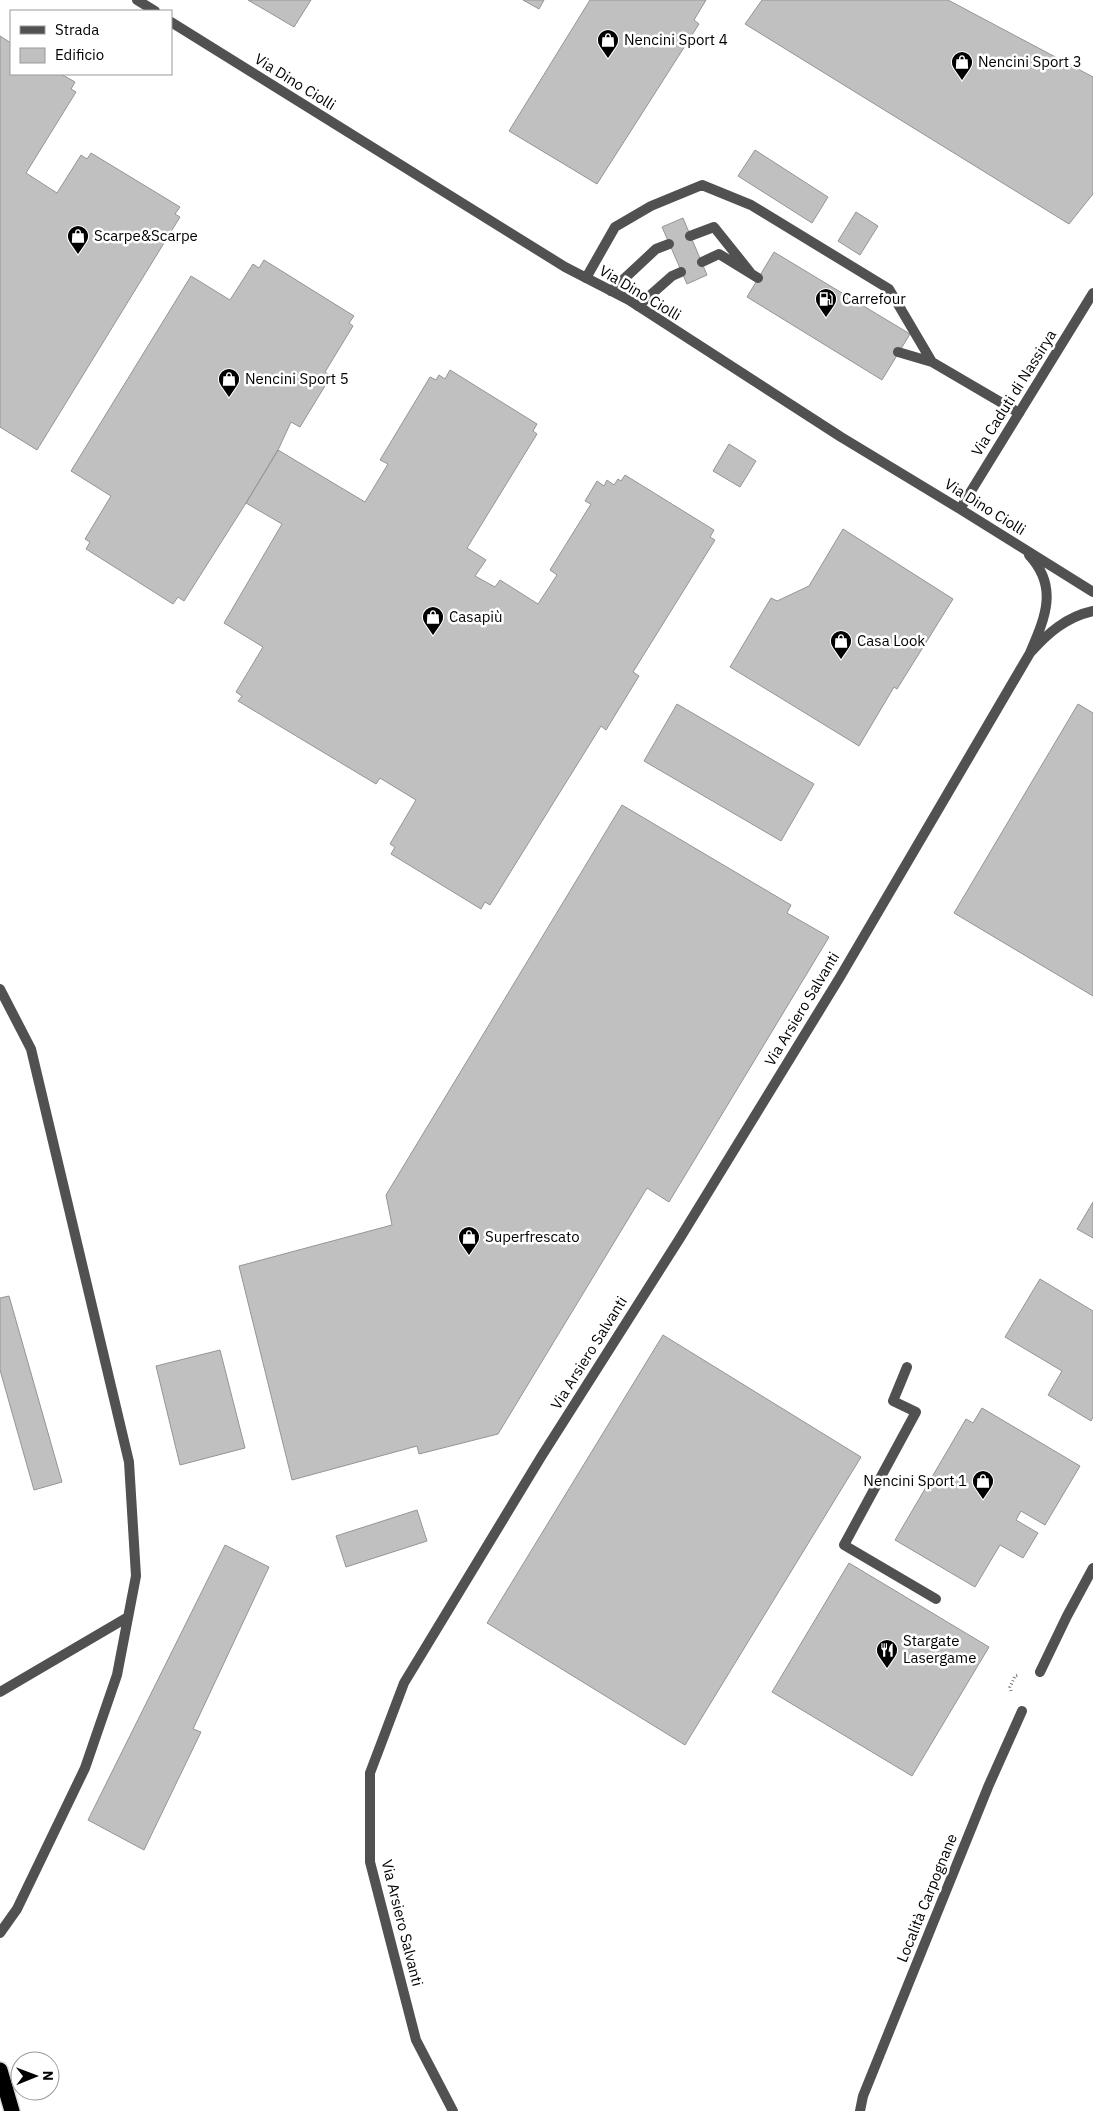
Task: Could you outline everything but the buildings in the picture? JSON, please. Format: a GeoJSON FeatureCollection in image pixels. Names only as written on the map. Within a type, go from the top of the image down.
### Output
{"type":"FeatureCollection","features":[{"type":"Feature","properties":{"kind":"highway"},"geometry":{"type":"LineString","coordinates":[[1,2074],[7,2111]]}},
{"type":"Feature","properties":{"kind":"highway"},"geometry":{"type":"LineString","coordinates":[[1,2074],[12,2111]]}},
{"type":"Feature","properties":{"kind":"street"},"geometry":{"type":"LineString","coordinates":[[137,0],[153,10]]}},
{"type":"Feature","properties":{"kind":"street","name":"Via Dino Ciolli"},"geometry":{"type":"LineString","coordinates":[[172,23],[565,267],[638,306],[841,437],[960,508],[1093,592]]}},
{"type":"Feature","properties":{"kind":"street"},"geometry":{"type":"LineString","coordinates":[[586,278],[616,227],[651,206],[702,185],[751,205],[889,289],[932,362]]}},
{"type":"Feature","properties":{"kind":"street"},"geometry":{"type":"LineString","coordinates":[[690,236],[714,227],[754,275],[720,254],[702,262]]}},
{"type":"Feature","properties":{"kind":"street"},"geometry":{"type":"LineString","coordinates":[[611,291],[656,249],[669,244]]}},
{"type":"Feature","properties":{"kind":"street"},"geometry":{"type":"LineString","coordinates":[[638,306],[672,276],[681,272]]}},
{"type":"Feature","properties":{"kind":"street","name":"Via Caduti di Nassirya"},"geometry":{"type":"LineString","coordinates":[[960,508],[1093,293]]}},
{"type":"Feature","properties":{"kind":"street"},"geometry":{"type":"LineString","coordinates":[[898,352],[932,362],[1019,413]]}},
{"type":"Feature","properties":{"kind":"street","name":"Via Arsiero Salvanti"},"geometry":{"type":"LineString","coordinates":[[453,2111],[416,2040],[370,1862],[370,1773],[404,1682],[541,1457],[680,1238],[829,994],[1030,653],[1045,614],[1048,592],[1044,576],[1021,547]]}},
{"type":"Feature","properties":{"kind":"street","name":"Via Arsiero Salvanti"},"geometry":{"type":"LineString","coordinates":[[1030,653],[1044,637],[1063,622],[1080,614],[1093,611]]}},
{"type":"Feature","properties":{"kind":"street"},"geometry":{"type":"LineString","coordinates":[[0,989],[31,1049],[128,1462],[136,1576],[117,1675],[85,1768],[17,1909],[0,1933]]}},
{"type":"Feature","properties":{"kind":"street"},"geometry":{"type":"LineString","coordinates":[[907,1367],[892,1401],[916,1412],[844,1545],[936,1599]]}},
{"type":"Feature","properties":{"kind":"street"},"geometry":{"type":"LineString","coordinates":[[1040,1672],[1066,1616],[1093,1568]]}},
{"type":"Feature","properties":{"kind":"street"},"geometry":{"type":"LineString","coordinates":[[0,1692],[128,1617]]}},
{"type":"Feature","properties":{"kind":"street","name":"Località Carpognane"},"geometry":{"type":"LineString","coordinates":[[854,2111],[863,2096],[984,1796],[1022,1711]]}},
{"type":"Feature","properties":{"kind":"street","name":"Località Carpognane"},"geometry":{"type":"LineString","coordinates":[[860,2111],[863,2096]]}},
{"type":"Feature","properties":{"kind":"place","name":"Nencini Sport 4"},"geometry":{"type":"Point","coordinates":[608,59]}},
{"type":"Feature","properties":{"kind":"place","name":"Nencini Sport 3"},"geometry":{"type":"Point","coordinates":[962,81]}},
{"type":"Feature","properties":{"kind":"place","name":"Scarpe&Scarpe"},"geometry":{"type":"Point","coordinates":[78,255]}},
{"type":"Feature","properties":{"kind":"place","name":"Carrefour"},"geometry":{"type":"Point","coordinates":[826,318]}},
{"type":"Feature","properties":{"kind":"place","name":"Nencini Sport 5"},"geometry":{"type":"Point","coordinates":[229,398]}},
{"type":"Feature","properties":{"kind":"place","name":"Casapiù"},"geometry":{"type":"Point","coordinates":[433,636]}},
{"type":"Feature","properties":{"kind":"place","name":"Casa Look"},"geometry":{"type":"Point","coordinates":[841,660]}},
{"type":"Feature","properties":{"kind":"place","name":"Superfrescato"},"geometry":{"type":"Point","coordinates":[469,1256]}},
{"type":"Feature","properties":{"kind":"place","name":"Nencini Sport 1"},"geometry":{"type":"Point","coordinates":[983,1500]}},
{"type":"Feature","properties":{"kind":"place","name":"Stargate Lasergame"},"geometry":{"type":"Point","coordinates":[887,1669]}}]}
